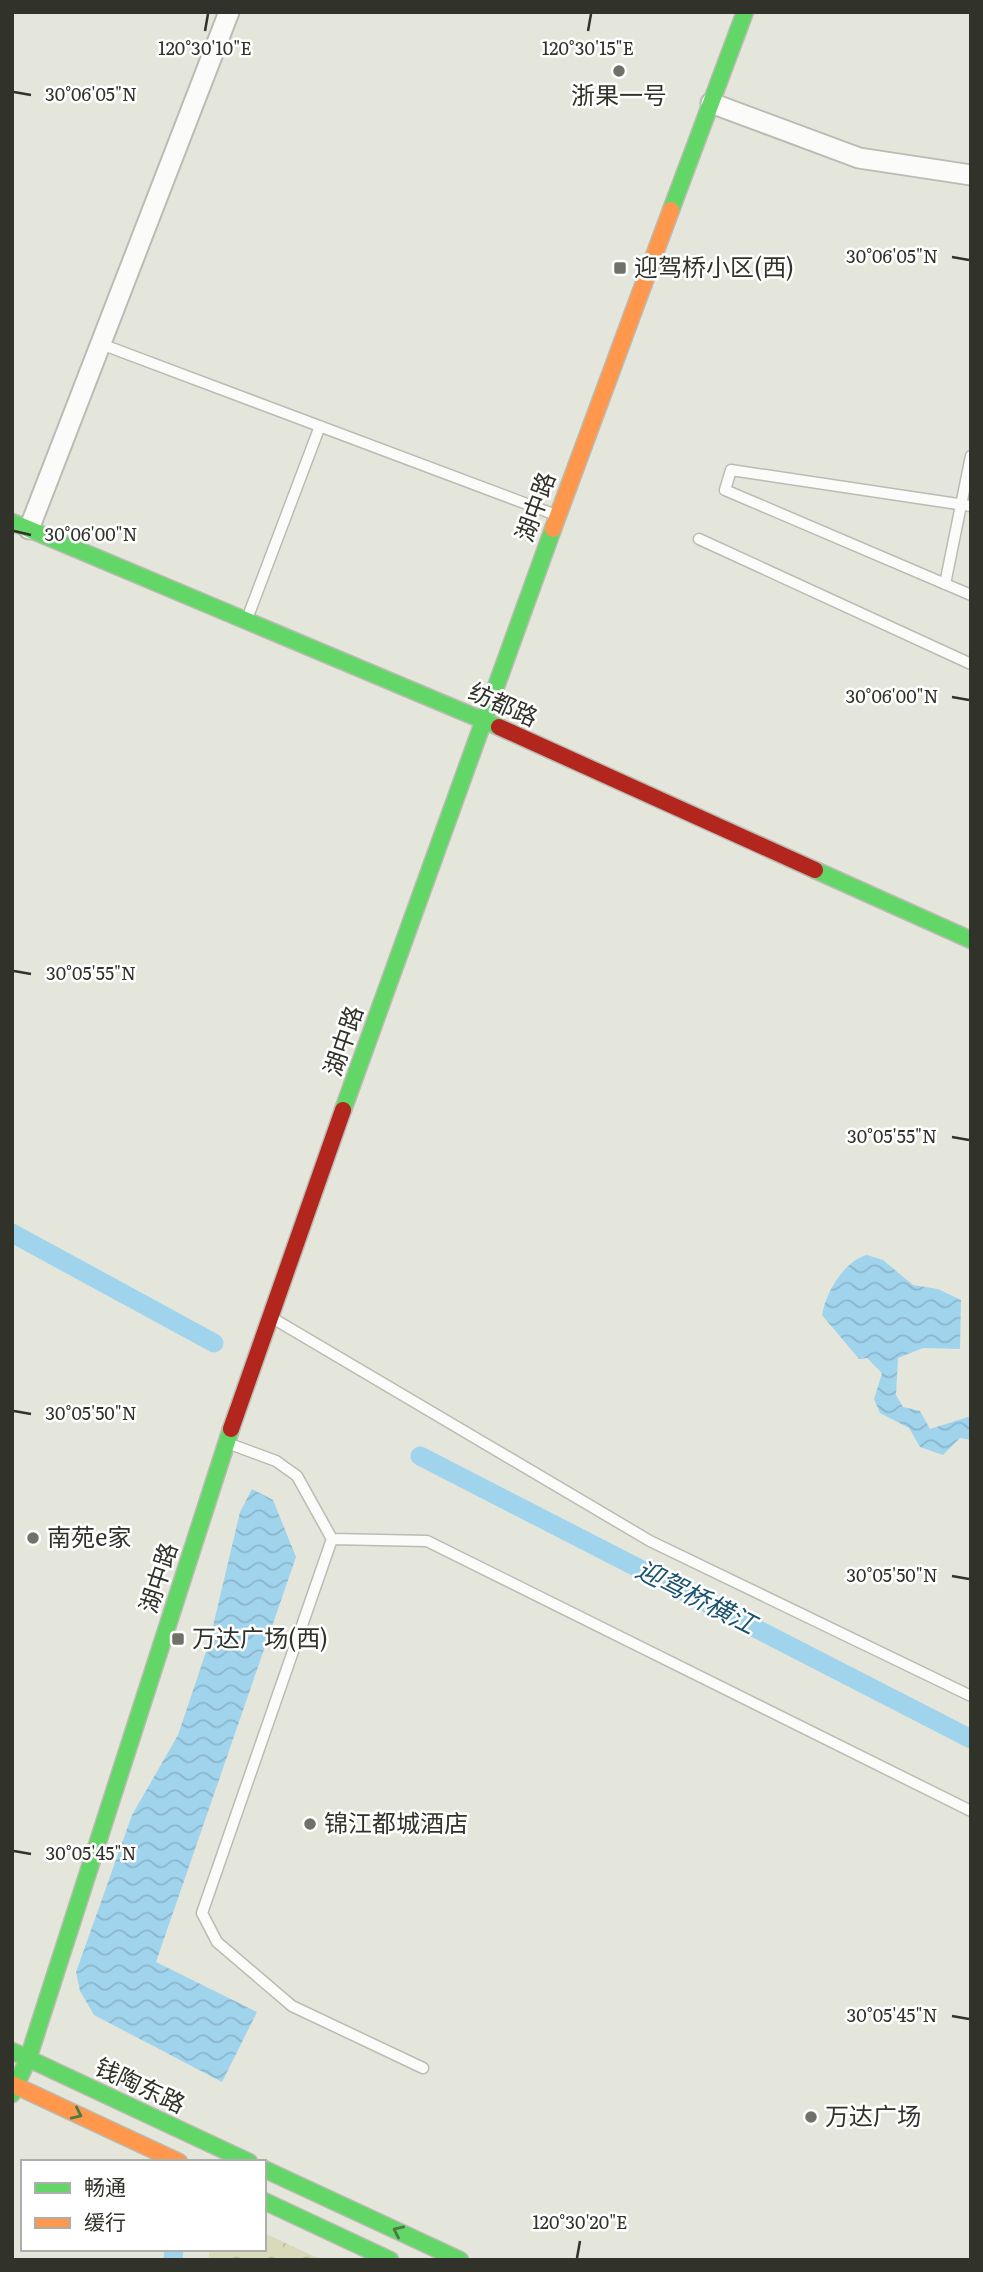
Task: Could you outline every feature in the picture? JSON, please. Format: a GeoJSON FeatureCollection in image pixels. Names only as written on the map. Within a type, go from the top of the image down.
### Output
{"type":"FeatureCollection","features":[{"type":"Feature","properties":{"kind":"street"},"geometry":{"type":"LineString","coordinates":[[21,525],[101,344],[229,12]]}},
{"type":"Feature","properties":{"kind":"street","name":"湖中路"},"geometry":{"type":"LineString","coordinates":[[13,2088],[28,2059],[226,1443],[270,1317],[482,719],[745,12]]}},
{"type":"Feature","properties":{"kind":"street"},"geometry":{"type":"LineString","coordinates":[[711,103],[859,158],[971,175]]}},
{"type":"Feature","properties":{"kind":"street","name":"纺都路"},"geometry":{"type":"LineString","coordinates":[[21,525],[482,719],[971,940]]}},
{"type":"Feature","properties":{"kind":"street","name":"钱陶东路"},"geometry":{"type":"LineString","coordinates":[[12,2051],[245,2160]]}},
{"type":"Feature","properties":{"kind":"street"},"geometry":{"type":"LineString","coordinates":[[13,2088],[175,2160]]}},
{"type":"Feature","properties":{"kind":"street"},"geometry":{"type":"LineString","coordinates":[[266,2170],[460,2260]]}},
{"type":"Feature","properties":{"kind":"street"},"geometry":{"type":"LineString","coordinates":[[266,2202],[390,2260]]}},
{"type":"Feature","properties":{"kind":"lane"},"geometry":{"type":"LineString","coordinates":[[101,344],[557,515]]}},
{"type":"Feature","properties":{"kind":"lane"},"geometry":{"type":"LineString","coordinates":[[246,620],[320,426]]}},
{"type":"Feature","properties":{"kind":"lane"},"geometry":{"type":"LineString","coordinates":[[945,583],[966,506],[971,456]]}},
{"type":"Feature","properties":{"kind":"lane"},"geometry":{"type":"LineString","coordinates":[[966,506],[731,470],[725,490],[971,594]]}},
{"type":"Feature","properties":{"kind":"lane"},"geometry":{"type":"LineString","coordinates":[[699,540],[971,664]]}},
{"type":"Feature","properties":{"kind":"lane"},"geometry":{"type":"LineString","coordinates":[[270,1317],[650,1541],[971,1696]]}},
{"type":"Feature","properties":{"kind":"lane"},"geometry":{"type":"LineString","coordinates":[[226,1443],[276,1461],[297,1476],[332,1539],[202,1913],[218,1942],[292,2006],[423,2068]]}},
{"type":"Feature","properties":{"kind":"lane"},"geometry":{"type":"LineString","coordinates":[[332,1539],[427,1541],[971,1811]]}},
{"type":"Feature","properties":{"kind":"green space"},"geometry":{"type":"Polygon","coordinates":[[[266,2234],[322,2260],[208,2260],[210,2251],[266,2251],[266,2234]]]}},
{"type":"Feature","properties":{"kind":"water"},"geometry":{"type":"Polygon","coordinates":[[[867,1255],[883,1260],[913,1285],[938,1289],[961,1300],[960,1349],[923,1348],[898,1358],[896,1395],[903,1407],[920,1411],[930,1429],[971,1416],[971,1440],[960,1438],[943,1455],[920,1447],[909,1428],[880,1413],[874,1399],[882,1373],[867,1358],[859,1359],[822,1315],[827,1297],[837,1279],[851,1264],[867,1255]]]}},
{"type":"Feature","properties":{"kind":"water"},"geometry":{"type":"Polygon","coordinates":[[[252,1489],[273,1500],[296,1557],[156,1962],[257,2012],[222,2082],[94,2015],[80,1991],[76,1972],[132,1815],[178,1735],[209,1643],[240,1512],[252,1489]]]}},
{"type":"Feature","properties":{"kind":"waterway"},"geometry":{"type":"LineString","coordinates":[[12,1233],[214,1343]]}},
{"type":"Feature","properties":{"kind":"waterway","name":"迎驾桥横江"},"geometry":{"type":"LineString","coordinates":[[420,1456],[971,1739]]}},
{"type":"Feature","properties":{"kind":"waterway"},"geometry":{"type":"LineString","coordinates":[[173,2260],[174,2251]]}},
{"type":"Feature","properties":{"kind":"traffic: fast"},"geometry":{"type":"LineString","coordinates":[[671,210],[745,12]]}},
{"type":"Feature","properties":{"kind":"traffic: fast"},"geometry":{"type":"LineString","coordinates":[[12,522],[499,727]]}},
{"type":"Feature","properties":{"kind":"traffic: fast"},"geometry":{"type":"LineString","coordinates":[[343,1110],[553,529]]}},
{"type":"Feature","properties":{"kind":"traffic: fast"},"geometry":{"type":"LineString","coordinates":[[815,870],[971,940]]}},
{"type":"Feature","properties":{"kind":"traffic: fast"},"geometry":{"type":"LineString","coordinates":[[12,2094],[28,2059],[231,1429]]}},
{"type":"Feature","properties":{"kind":"traffic: fast"},"geometry":{"type":"LineString","coordinates":[[12,2051],[245,2160]]}},
{"type":"Feature","properties":{"kind":"traffic: fast"},"geometry":{"type":"LineString","coordinates":[[266,2170],[460,2260]]}},
{"type":"Feature","properties":{"kind":"traffic: fast"},"geometry":{"type":"LineString","coordinates":[[266,2202],[390,2260]]}},
{"type":"Feature","properties":{"kind":"traffic: slow"},"geometry":{"type":"LineString","coordinates":[[553,529],[671,210]]}},
{"type":"Feature","properties":{"kind":"traffic: slow"},"geometry":{"type":"LineString","coordinates":[[12,2084],[175,2160]]}},
{"type":"Feature","properties":{"kind":"traffic: jam"},"geometry":{"type":"LineString","coordinates":[[499,727],[815,870]]}},
{"type":"Feature","properties":{"kind":"traffic: jam"},"geometry":{"type":"LineString","coordinates":[[231,1429],[343,1110]]}},
{"type":"Feature","properties":{"kind":"place","name":"浙果一号"},"geometry":{"type":"Point","coordinates":[619,71]}},
{"type":"Feature","properties":{"kind":"place","name":"迎驾桥小区(西)"},"geometry":{"type":"Point","coordinates":[620,268]}},
{"type":"Feature","properties":{"kind":"place","name":"南苑e家"},"geometry":{"type":"Point","coordinates":[33,1538]}},
{"type":"Feature","properties":{"kind":"place","name":"万达广场(西)"},"geometry":{"type":"Point","coordinates":[178,1639]}},
{"type":"Feature","properties":{"kind":"place","name":"锦江都城酒店"},"geometry":{"type":"Point","coordinates":[310,1824]}},
{"type":"Feature","properties":{"kind":"place","name":"万达广场"},"geometry":{"type":"Point","coordinates":[811,2117]}}]}
